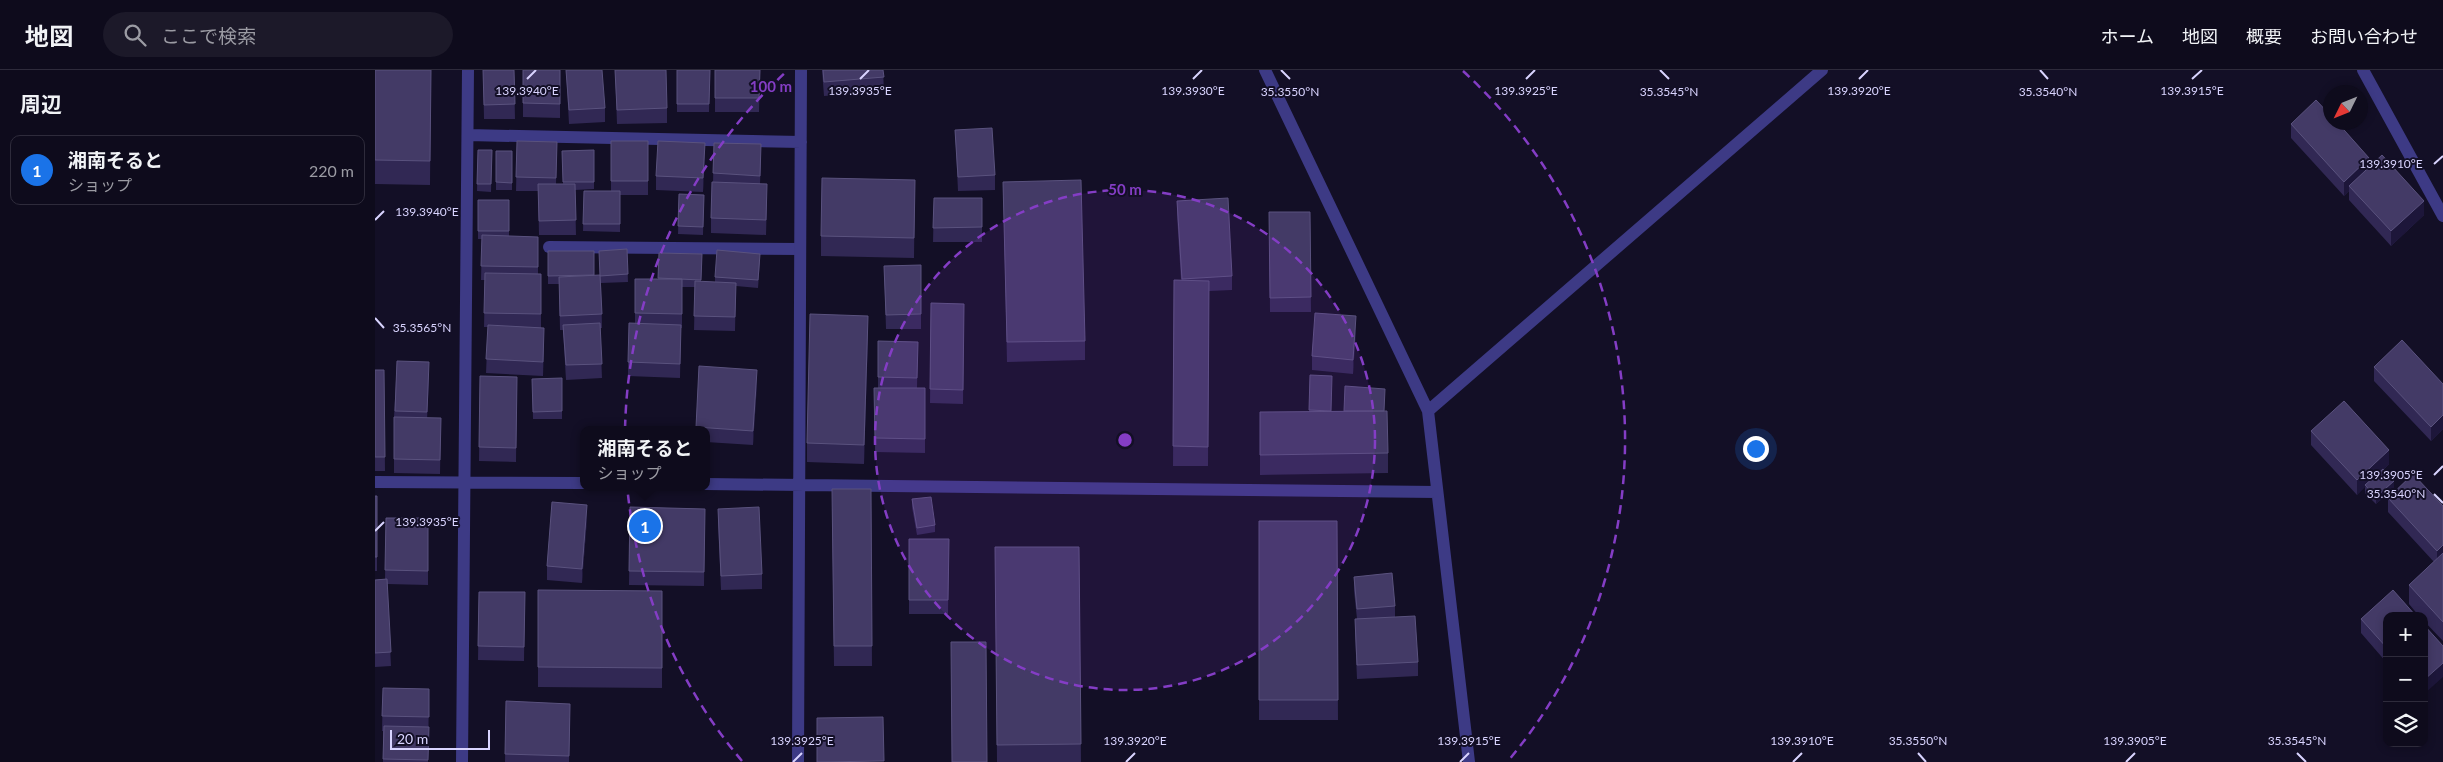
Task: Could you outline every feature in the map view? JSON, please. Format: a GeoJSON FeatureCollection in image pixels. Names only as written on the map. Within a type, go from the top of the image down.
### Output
{"type":"FeatureCollection","features":[{"type":"Feature","properties":{"kind":"street"},"geometry":{"type":"LineString","coordinates":[[462,762],[468,70]]}},
{"type":"Feature","properties":{"kind":"street"},"geometry":{"type":"LineString","coordinates":[[798,762],[801,70]]}},
{"type":"Feature","properties":{"kind":"street"},"geometry":{"type":"LineString","coordinates":[[1265,70],[1428,410],[1469,762]]}},
{"type":"Feature","properties":{"kind":"street"},"geometry":{"type":"LineString","coordinates":[[1428,410],[1822,70]]}},
{"type":"Feature","properties":{"kind":"street"},"geometry":{"type":"LineString","coordinates":[[2363,70],[2443,216]]}},
{"type":"Feature","properties":{"kind":"street"},"geometry":{"type":"LineString","coordinates":[[468,135],[801,142]]}},
{"type":"Feature","properties":{"kind":"street"},"geometry":{"type":"LineString","coordinates":[[549,247],[800,249]]}},
{"type":"Feature","properties":{"kind":"street"},"geometry":{"type":"LineString","coordinates":[[375,482],[580,483]]}},
{"type":"Feature","properties":{"kind":"street"},"geometry":{"type":"LineString","coordinates":[[710,484],[1437,492]]}},
{"type":"Feature","properties":{"kind":"building"},"geometry":{"type":"Polygon","coordinates":[[[375,70],[431,70],[430,161],[375,160],[375,70]]]}},
{"type":"Feature","properties":{"kind":"building"},"geometry":{"type":"Polygon","coordinates":[[[483,70],[514,70],[515,104],[484,105],[483,70]]]}},
{"type":"Feature","properties":{"kind":"building"},"geometry":{"type":"Polygon","coordinates":[[[523,70],[560,70],[560,104],[523,103],[523,70]]]}},
{"type":"Feature","properties":{"kind":"building"},"geometry":{"type":"Polygon","coordinates":[[[566,70],[602,70],[605,108],[569,110],[566,70]]]}},
{"type":"Feature","properties":{"kind":"building"},"geometry":{"type":"Polygon","coordinates":[[[615,70],[666,70],[667,108],[617,110],[615,70]]]}},
{"type":"Feature","properties":{"kind":"building"},"geometry":{"type":"Polygon","coordinates":[[[677,70],[710,70],[709,104],[677,104],[677,70]]]}},
{"type":"Feature","properties":{"kind":"building"},"geometry":{"type":"Polygon","coordinates":[[[715,70],[760,70],[759,98],[715,98],[715,70]]]}},
{"type":"Feature","properties":{"kind":"building"},"geometry":{"type":"Polygon","coordinates":[[[823,70],[883,70],[884,77],[824,82],[823,70]]]}},
{"type":"Feature","properties":{"kind":"building"},"geometry":{"type":"Polygon","coordinates":[[[2316,100],[2323,107],[2323,130],[2344,130],[2369,158],[2344,182],[2291,124],[2316,100]]]}},
{"type":"Feature","properties":{"kind":"building"},"geometry":{"type":"Polygon","coordinates":[[[992,128],[995,175],[958,177],[955,130],[992,128]]]}},
{"type":"Feature","properties":{"kind":"building"},"geometry":{"type":"Polygon","coordinates":[[[517,141],[557,142],[556,178],[516,177],[517,141]]]}},
{"type":"Feature","properties":{"kind":"building"},"geometry":{"type":"Polygon","coordinates":[[[611,141],[648,141],[648,181],[611,181],[611,141]]]}},
{"type":"Feature","properties":{"kind":"building"},"geometry":{"type":"Polygon","coordinates":[[[658,141],[705,143],[703,178],[656,176],[658,141]]]}},
{"type":"Feature","properties":{"kind":"building"},"geometry":{"type":"Polygon","coordinates":[[[714,143],[761,144],[760,176],[713,173],[714,143]]]}},
{"type":"Feature","properties":{"kind":"building"},"geometry":{"type":"Polygon","coordinates":[[[478,150],[492,150],[491,184],[477,184],[478,150]]]}},
{"type":"Feature","properties":{"kind":"building"},"geometry":{"type":"Polygon","coordinates":[[[594,150],[594,182],[563,182],[562,151],[594,150]]]}},
{"type":"Feature","properties":{"kind":"building"},"geometry":{"type":"Polygon","coordinates":[[[496,151],[512,151],[512,183],[496,182],[496,151]]]}},
{"type":"Feature","properties":{"kind":"building"},"geometry":{"type":"Polygon","coordinates":[[[2382,155],[2424,201],[2391,231],[2349,186],[2382,155]]]}},
{"type":"Feature","properties":{"kind":"building"},"geometry":{"type":"Polygon","coordinates":[[[822,178],[915,180],[914,238],[821,236],[822,178]]]}},
{"type":"Feature","properties":{"kind":"building"},"geometry":{"type":"Polygon","coordinates":[[[1081,180],[1085,341],[1007,342],[1003,182],[1081,180]]]}},
{"type":"Feature","properties":{"kind":"building"},"geometry":{"type":"Polygon","coordinates":[[[712,182],[767,184],[766,220],[711,218],[712,182]]]}},
{"type":"Feature","properties":{"kind":"building"},"geometry":{"type":"Polygon","coordinates":[[[538,184],[575,184],[576,220],[539,221],[538,184]]]}},
{"type":"Feature","properties":{"kind":"building"},"geometry":{"type":"Polygon","coordinates":[[[584,191],[620,191],[620,224],[583,224],[584,191]]]}},
{"type":"Feature","properties":{"kind":"building"},"geometry":{"type":"Polygon","coordinates":[[[679,194],[704,195],[703,227],[678,226],[679,194]]]}},
{"type":"Feature","properties":{"kind":"building"},"geometry":{"type":"Polygon","coordinates":[[[934,198],[982,198],[982,227],[933,228],[934,198]]]}},
{"type":"Feature","properties":{"kind":"building"},"geometry":{"type":"Polygon","coordinates":[[[1228,198],[1232,276],[1182,279],[1177,201],[1228,198]]]}},
{"type":"Feature","properties":{"kind":"building"},"geometry":{"type":"Polygon","coordinates":[[[478,200],[509,200],[509,231],[478,231],[478,200]]]}},
{"type":"Feature","properties":{"kind":"building"},"geometry":{"type":"Polygon","coordinates":[[[1269,212],[1310,212],[1311,297],[1270,298],[1269,212]]]}},
{"type":"Feature","properties":{"kind":"building"},"geometry":{"type":"Polygon","coordinates":[[[482,235],[538,237],[538,267],[481,266],[482,235]]]}},
{"type":"Feature","properties":{"kind":"building"},"geometry":{"type":"Polygon","coordinates":[[[627,249],[628,274],[600,276],[599,251],[627,249]]]}},
{"type":"Feature","properties":{"kind":"building"},"geometry":{"type":"Polygon","coordinates":[[[717,250],[760,254],[758,280],[715,277],[717,250]]]}},
{"type":"Feature","properties":{"kind":"building"},"geometry":{"type":"Polygon","coordinates":[[[548,251],[594,251],[594,275],[548,276],[548,251]]]}},
{"type":"Feature","properties":{"kind":"building"},"geometry":{"type":"Polygon","coordinates":[[[659,253],[702,254],[701,280],[658,278],[659,253]]]}},
{"type":"Feature","properties":{"kind":"building"},"geometry":{"type":"Polygon","coordinates":[[[921,265],[921,314],[886,315],[884,266],[921,265]]]}},
{"type":"Feature","properties":{"kind":"building"},"geometry":{"type":"Polygon","coordinates":[[[485,273],[541,274],[541,314],[484,313],[485,273]]]}},
{"type":"Feature","properties":{"kind":"building"},"geometry":{"type":"Polygon","coordinates":[[[600,275],[602,314],[560,316],[559,277],[600,275]]]}},
{"type":"Feature","properties":{"kind":"building"},"geometry":{"type":"Polygon","coordinates":[[[635,279],[682,279],[682,314],[635,313],[635,279]]]}},
{"type":"Feature","properties":{"kind":"building"},"geometry":{"type":"Polygon","coordinates":[[[1174,280],[1209,281],[1208,447],[1173,446],[1174,280]]]}},
{"type":"Feature","properties":{"kind":"building"},"geometry":{"type":"Polygon","coordinates":[[[695,281],[736,283],[735,317],[694,316],[695,281]]]}},
{"type":"Feature","properties":{"kind":"building"},"geometry":{"type":"Polygon","coordinates":[[[931,303],[964,304],[963,390],[930,389],[931,303]]]}},
{"type":"Feature","properties":{"kind":"building"},"geometry":{"type":"Polygon","coordinates":[[[1315,313],[1356,316],[1353,360],[1312,356],[1315,313]]]}},
{"type":"Feature","properties":{"kind":"building"},"geometry":{"type":"Polygon","coordinates":[[[810,314],[868,316],[864,445],[807,443],[810,314]]]}},
{"type":"Feature","properties":{"kind":"building"},"geometry":{"type":"Polygon","coordinates":[[[600,323],[602,364],[566,365],[563,325],[600,323]]]}},
{"type":"Feature","properties":{"kind":"building"},"geometry":{"type":"Polygon","coordinates":[[[629,323],[681,325],[680,364],[628,362],[629,323]]]}},
{"type":"Feature","properties":{"kind":"building"},"geometry":{"type":"Polygon","coordinates":[[[488,325],[544,328],[543,362],[486,359],[488,325]]]}},
{"type":"Feature","properties":{"kind":"building"},"geometry":{"type":"Polygon","coordinates":[[[2402,340],[2443,384],[2443,415],[2431,427],[2374,367],[2402,340]]]}},
{"type":"Feature","properties":{"kind":"building"},"geometry":{"type":"Polygon","coordinates":[[[878,341],[918,342],[917,378],[878,377],[878,341]]]}},
{"type":"Feature","properties":{"kind":"building"},"geometry":{"type":"Polygon","coordinates":[[[397,361],[429,362],[427,412],[395,411],[397,361]]]}},
{"type":"Feature","properties":{"kind":"building"},"geometry":{"type":"Polygon","coordinates":[[[699,366],[757,370],[753,431],[696,426],[699,366]]]}},
{"type":"Feature","properties":{"kind":"building"},"geometry":{"type":"Polygon","coordinates":[[[375,370],[384,370],[385,457],[375,457],[375,370]]]}},
{"type":"Feature","properties":{"kind":"building"},"geometry":{"type":"Polygon","coordinates":[[[1310,375],[1332,376],[1331,411],[1309,410],[1310,375]]]}},
{"type":"Feature","properties":{"kind":"building"},"geometry":{"type":"Polygon","coordinates":[[[480,376],[517,377],[516,448],[479,447],[480,376]]]}},
{"type":"Feature","properties":{"kind":"building"},"geometry":{"type":"Polygon","coordinates":[[[562,378],[562,411],[533,412],[532,379],[562,378]]]}},
{"type":"Feature","properties":{"kind":"building"},"geometry":{"type":"Polygon","coordinates":[[[1345,386],[1385,389],[1384,411],[1344,411],[1345,386]]]}},
{"type":"Feature","properties":{"kind":"building"},"geometry":{"type":"Polygon","coordinates":[[[874,388],[925,388],[925,439],[875,438],[874,388]]]}},
{"type":"Feature","properties":{"kind":"building"},"geometry":{"type":"Polygon","coordinates":[[[2344,401],[2389,450],[2357,480],[2311,431],[2344,401]]]}},
{"type":"Feature","properties":{"kind":"building"},"geometry":{"type":"Polygon","coordinates":[[[1387,411],[1388,453],[1260,455],[1260,412],[1387,411]]]}},
{"type":"Feature","properties":{"kind":"building"},"geometry":{"type":"Polygon","coordinates":[[[394,417],[441,418],[440,460],[394,459],[394,417]]]}},
{"type":"Feature","properties":{"kind":"building"},"geometry":{"type":"Polygon","coordinates":[[[2383,469],[2394,481],[2376,497],[2365,485],[2383,469]]]}},
{"type":"Feature","properties":{"kind":"building"},"geometry":{"type":"Polygon","coordinates":[[[2413,474],[2443,506],[2443,545],[2437,551],[2388,498],[2413,474]]]}},
{"type":"Feature","properties":{"kind":"building"},"geometry":{"type":"Polygon","coordinates":[[[832,489],[871,489],[872,646],[834,646],[832,489]]]}},
{"type":"Feature","properties":{"kind":"building"},"geometry":{"type":"Polygon","coordinates":[[[375,496],[377,496],[377,557],[375,557],[375,496]]]}},
{"type":"Feature","properties":{"kind":"building"},"geometry":{"type":"Polygon","coordinates":[[[931,497],[935,525],[917,528],[912,499],[931,497]]]}},
{"type":"Feature","properties":{"kind":"building"},"geometry":{"type":"Polygon","coordinates":[[[552,502],[587,505],[582,569],[547,566],[552,502]]]}},
{"type":"Feature","properties":{"kind":"building"},"geometry":{"type":"Polygon","coordinates":[[[630,507],[705,509],[704,572],[629,571],[630,507]]]}},
{"type":"Feature","properties":{"kind":"building"},"geometry":{"type":"Polygon","coordinates":[[[759,507],[762,574],[721,576],[718,509],[759,507]]]}},
{"type":"Feature","properties":{"kind":"building"},"geometry":{"type":"Polygon","coordinates":[[[386,518],[428,518],[428,571],[385,570],[386,518]]]}},
{"type":"Feature","properties":{"kind":"building"},"geometry":{"type":"Polygon","coordinates":[[[1259,521],[1337,521],[1338,700],[1259,700],[1259,521]]]}},
{"type":"Feature","properties":{"kind":"building"},"geometry":{"type":"Polygon","coordinates":[[[909,539],[949,539],[948,600],[909,600],[909,539]]]}},
{"type":"Feature","properties":{"kind":"building"},"geometry":{"type":"Polygon","coordinates":[[[995,547],[1079,547],[1081,744],[997,745],[995,547]]]}},
{"type":"Feature","properties":{"kind":"building"},"geometry":{"type":"Polygon","coordinates":[[[2443,553],[2443,622],[2409,585],[2443,553]]]}},
{"type":"Feature","properties":{"kind":"building"},"geometry":{"type":"Polygon","coordinates":[[[1392,573],[1395,606],[1357,609],[1354,577],[1392,573]]]}},
{"type":"Feature","properties":{"kind":"building"},"geometry":{"type":"Polygon","coordinates":[[[387,579],[391,652],[375,653],[375,580],[387,579]]]}},
{"type":"Feature","properties":{"kind":"building"},"geometry":{"type":"Polygon","coordinates":[[[538,590],[662,591],[662,668],[538,667],[538,590]]]}},
{"type":"Feature","properties":{"kind":"building"},"geometry":{"type":"Polygon","coordinates":[[[2393,590],[2412,612],[2383,612],[2383,644],[2361,619],[2393,590]]]}},
{"type":"Feature","properties":{"kind":"building"},"geometry":{"type":"Polygon","coordinates":[[[479,592],[525,592],[524,647],[478,646],[479,592]]]}},
{"type":"Feature","properties":{"kind":"building"},"geometry":{"type":"Polygon","coordinates":[[[1415,616],[1418,662],[1357,665],[1355,619],[1415,616]]]}},
{"type":"Feature","properties":{"kind":"building"},"geometry":{"type":"Polygon","coordinates":[[[2428,629],[2443,646],[2443,663],[2428,676],[2428,629]]]}},
{"type":"Feature","properties":{"kind":"building"},"geometry":{"type":"Polygon","coordinates":[[[951,642],[986,642],[987,762],[952,762],[951,642]]]}},
{"type":"Feature","properties":{"kind":"building"},"geometry":{"type":"Polygon","coordinates":[[[383,688],[429,689],[429,717],[382,716],[383,688]]]}},
{"type":"Feature","properties":{"kind":"building"},"geometry":{"type":"Polygon","coordinates":[[[506,701],[570,704],[569,756],[505,754],[506,701]]]}},
{"type":"Feature","properties":{"kind":"building"},"geometry":{"type":"Polygon","coordinates":[[[883,717],[884,761],[817,762],[817,718],[883,717]]]}},
{"type":"Feature","properties":{"kind":"building"},"geometry":{"type":"Polygon","coordinates":[[[384,726],[429,727],[428,760],[383,759],[384,726]]]}},
{"type":"Feature","properties":{"kind":"place","name":"湘南そると"},"geometry":{"type":"Point","coordinates":[645,526]}}]}
